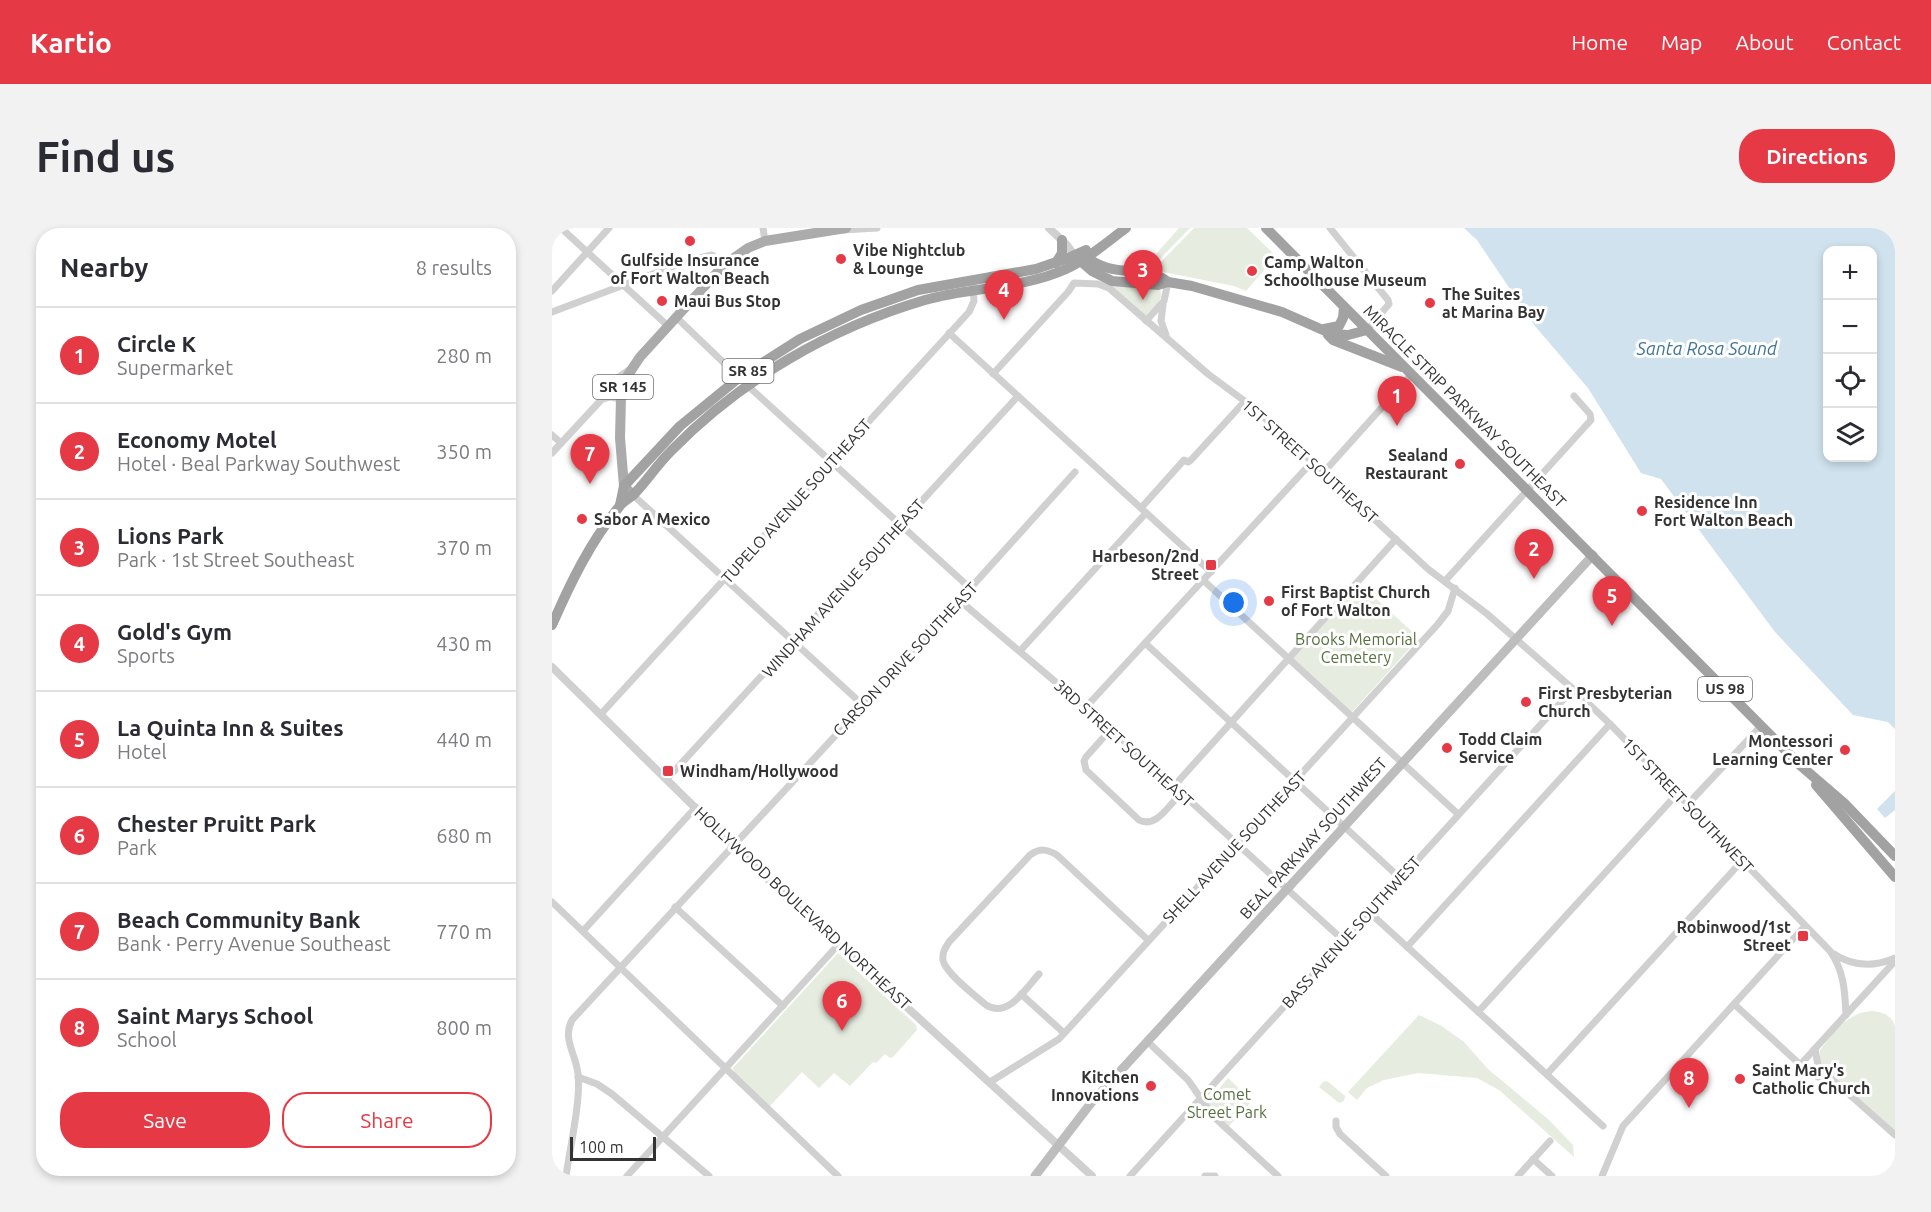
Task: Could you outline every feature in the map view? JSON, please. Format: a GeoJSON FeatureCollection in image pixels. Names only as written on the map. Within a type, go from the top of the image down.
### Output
{"type":"FeatureCollection","features":[{"type":"Feature","properties":{"kind":"highway","name":"SR 85"},"geometry":{"type":"LineString","coordinates":[[620,505],[624,486],[680,426],[740,377],[800,339],[856,312],[918,290],[1041,278],[1065,270],[1126,228]]}},
{"type":"Feature","properties":{"kind":"highway","name":"MIRACLE STRIP PARKWAY SOUTHEAST"},"geometry":{"type":"LineString","coordinates":[[1266,228],[1593,555]]}},
{"type":"Feature","properties":{"kind":"highway"},"geometry":{"type":"LineString","coordinates":[[1056,263],[1062,253],[1064,242]]}},
{"type":"Feature","properties":{"kind":"highway"},"geometry":{"type":"LineString","coordinates":[[1104,243],[1102,256],[1103,264],[1107,269]]}},
{"type":"Feature","properties":{"kind":"highway"},"geometry":{"type":"LineString","coordinates":[[1081,257],[1097,275],[1115,282],[1158,285],[1168,282],[1192,286],[1282,312],[1332,334],[1343,335],[1368,330]]}},
{"type":"Feature","properties":{"kind":"highway"},"geometry":{"type":"LineString","coordinates":[[1081,257],[1107,269],[1160,276],[1168,282]]}},
{"type":"Feature","properties":{"kind":"highway","name":"SR 85"},"geometry":{"type":"LineString","coordinates":[[552,625],[580,567],[620,505],[633,495],[685,437],[748,386],[796,355],[854,326],[972,285],[1081,257]]}},
{"type":"Feature","properties":{"kind":"highway"},"geometry":{"type":"LineString","coordinates":[[1321,330],[1339,326],[1343,318],[1344,307]]}},
{"type":"Feature","properties":{"kind":"highway"},"geometry":{"type":"LineString","coordinates":[[1321,330],[1333,340],[1409,371]]}},
{"type":"Feature","properties":{"kind":"highway","name":"US 98"},"geometry":{"type":"LineString","coordinates":[[1593,555],[1801,766],[1895,877]]}},
{"type":"Feature","properties":{"kind":"highway","name":"US 98"},"geometry":{"type":"LineString","coordinates":[[1801,766],[1844,803],[1895,856]]}},
{"type":"Feature","properties":{"kind":"main road","name":"SR 145"},"geometry":{"type":"LineString","coordinates":[[624,486],[621,459],[621,399],[631,368],[724,265],[742,251],[765,241],[843,229]]}},
{"type":"Feature","properties":{"kind":"main road"},"geometry":{"type":"LineString","coordinates":[[624,486],[633,495]]}},
{"type":"Feature","properties":{"kind":"main road","name":"BEAL PARKWAY SOUTHWEST"},"geometry":{"type":"LineString","coordinates":[[1035,1176],[1091,1103],[1593,555]]}},
{"type":"Feature","properties":{"kind":"street"},"geometry":{"type":"LineString","coordinates":[[561,228],[668,326]]}},
{"type":"Feature","properties":{"kind":"street"},"geometry":{"type":"LineString","coordinates":[[552,291],[609,228]]}},
{"type":"Feature","properties":{"kind":"street"},"geometry":{"type":"LineString","coordinates":[[762,228],[765,241]]}},
{"type":"Feature","properties":{"kind":"street"},"geometry":{"type":"LineString","coordinates":[[843,229],[877,228]]}},
{"type":"Feature","properties":{"kind":"street"},"geometry":{"type":"LineString","coordinates":[[1049,228],[1081,257]]}},
{"type":"Feature","properties":{"kind":"street"},"geometry":{"type":"LineString","coordinates":[[1330,228],[1388,300],[1387,309],[1368,330]]}},
{"type":"Feature","properties":{"kind":"street"},"geometry":{"type":"LineString","coordinates":[[552,312],[679,264],[710,255],[718,258],[724,265]]}},
{"type":"Feature","properties":{"kind":"street"},"geometry":{"type":"LineString","coordinates":[[1168,282],[1161,321],[1162,329],[1169,340]]}},
{"type":"Feature","properties":{"kind":"street","name":"1ST STREET SOUTHEAST"},"geometry":{"type":"LineString","coordinates":[[993,374],[1074,283],[1104,285],[1208,374],[1245,401],[1428,569],[1455,588],[1516,639]]}},
{"type":"Feature","properties":{"kind":"street","name":"TUPELO AVENUE SOUTHEAST"},"geometry":{"type":"LineString","coordinates":[[601,714],[973,306],[972,285]]}},
{"type":"Feature","properties":{"kind":"street"},"geometry":{"type":"LineString","coordinates":[[1146,321],[1164,301]]}},
{"type":"Feature","properties":{"kind":"street"},"geometry":{"type":"LineString","coordinates":[[676,317],[748,386],[970,588]]}},
{"type":"Feature","properties":{"kind":"street"},"geometry":{"type":"LineString","coordinates":[[949,333],[1210,572]]}},
{"type":"Feature","properties":{"kind":"street"},"geometry":{"type":"LineString","coordinates":[[552,453],[616,379],[631,368]]}},
{"type":"Feature","properties":{"kind":"street"},"geometry":{"type":"LineString","coordinates":[[1323,473],[1409,371]]}},
{"type":"Feature","properties":{"kind":"street","name":"WINDHAM AVENUE SOUTHEAST"},"geometry":{"type":"LineString","coordinates":[[667,779],[1018,396]]}},
{"type":"Feature","properties":{"kind":"street"},"geometry":{"type":"LineString","coordinates":[[1445,581],[1591,420],[1590,414],[1574,396]]}},
{"type":"Feature","properties":{"kind":"street"},"geometry":{"type":"LineString","coordinates":[[600,400],[606,397],[621,399]]}},
{"type":"Feature","properties":{"kind":"street"},"geometry":{"type":"LineString","coordinates":[[1020,651],[1184,460],[1188,462],[1191,460],[1245,401]]}},
{"type":"Feature","properties":{"kind":"street"},"geometry":{"type":"LineString","coordinates":[[552,435],[561,443]]}},
{"type":"Feature","properties":{"kind":"street"},"geometry":{"type":"LineString","coordinates":[[1086,707],[1312,462]]}},
{"type":"Feature","properties":{"kind":"street","name":"CARSON DRIVE SOUTHEAST"},"geometry":{"type":"LineString","coordinates":[[578,1077],[576,1063],[568,1042],[568,1028],[579,1012],[1075,472]]}},
{"type":"Feature","properties":{"kind":"street"},"geometry":{"type":"LineString","coordinates":[[633,495],[863,705]]}},
{"type":"Feature","properties":{"kind":"street"},"geometry":{"type":"LineString","coordinates":[[1174,786],[1396,539]]}},
{"type":"Feature","properties":{"kind":"street"},"geometry":{"type":"LineString","coordinates":[[1203,580],[1458,814]]}},
{"type":"Feature","properties":{"kind":"street","name":"SHELL AVENUE SOUTHEAST"},"geometry":{"type":"LineString","coordinates":[[990,1082],[1046,1048],[1064,1033],[1438,624],[1448,611],[1455,588]]}},
{"type":"Feature","properties":{"kind":"street","name":"3RD STREET SOUTHEAST"},"geometry":{"type":"LineString","coordinates":[[959,600],[1111,729],[1343,940]]}},
{"type":"Feature","properties":{"kind":"street","name":"1ST STREET SOUTHWEST"},"geometry":{"type":"LineString","coordinates":[[1516,639],[1610,724],[1830,951],[1839,964],[1842,974],[1846,1015]]}},
{"type":"Feature","properties":{"kind":"street"},"geometry":{"type":"LineString","coordinates":[[1145,643],[1400,878]]}},
{"type":"Feature","properties":{"kind":"street","name":"HOLLYWOOD BOULEVARD NORTHEAST"},"geometry":{"type":"LineString","coordinates":[[552,667],[838,945],[1092,1176]]}},
{"type":"Feature","properties":{"kind":"street","name":"BASS AVENUE SOUTHWEST"},"geometry":{"type":"LineString","coordinates":[[1130,1176],[1573,689]]}},
{"type":"Feature","properties":{"kind":"street"},"geometry":{"type":"LineString","coordinates":[[1407,946],[1610,724]]}},
{"type":"Feature","properties":{"kind":"street"},"geometry":{"type":"LineString","coordinates":[[1687,805],[1762,725]]}},
{"type":"Feature","properties":{"kind":"street"},"geometry":{"type":"LineString","coordinates":[[1111,729],[1086,757],[1084,761],[1086,770],[1139,820],[1147,823],[1155,820],[1181,793]]}},
{"type":"Feature","properties":{"kind":"street"},"geometry":{"type":"LineString","coordinates":[[1478,1011],[1677,794]]}},
{"type":"Feature","properties":{"kind":"street"},"geometry":{"type":"LineString","coordinates":[[583,931],[696,807]]}},
{"type":"Feature","properties":{"kind":"street"},"geometry":{"type":"LineString","coordinates":[[1039,974],[1008,1007],[999,1010],[990,1008],[949,971],[944,964],[943,957],[944,948],[949,942],[1036,851],[1045,850],[1057,855],[1148,940]]}},
{"type":"Feature","properties":{"kind":"street"},"geometry":{"type":"LineString","coordinates":[[1547,1074],[1742,861]]}},
{"type":"Feature","properties":{"kind":"street"},"geometry":{"type":"LineString","coordinates":[[552,902],[838,1176]]}},
{"type":"Feature","properties":{"kind":"street"},"geometry":{"type":"LineString","coordinates":[[675,907],[783,1006]]}},
{"type":"Feature","properties":{"kind":"street"},"geometry":{"type":"LineString","coordinates":[[1369,912],[1603,1126]]}},
{"type":"Feature","properties":{"kind":"street"},"geometry":{"type":"LineString","coordinates":[[1602,1176],[1623,1126],[1805,926]]}},
{"type":"Feature","properties":{"kind":"street"},"geometry":{"type":"LineString","coordinates":[[627,1176],[838,945]]}},
{"type":"Feature","properties":{"kind":"street","name":"1ST STREET SOUTHWEST"},"geometry":{"type":"LineString","coordinates":[[1830,951],[1843,959],[1864,965],[1895,959]]}},
{"type":"Feature","properties":{"kind":"street"},"geometry":{"type":"LineString","coordinates":[[1800,1065],[1895,959]]}},
{"type":"Feature","properties":{"kind":"street"},"geometry":{"type":"LineString","coordinates":[[1021,994],[1064,1033]]}},
{"type":"Feature","properties":{"kind":"street"},"geometry":{"type":"LineString","coordinates":[[1734,1004],[1800,1065],[1818,1077],[1833,1080]]}},
{"type":"Feature","properties":{"kind":"street"},"geometry":{"type":"LineString","coordinates":[[1148,1041],[1188,1080],[1214,1118],[1278,1176]]}},
{"type":"Feature","properties":{"kind":"street"},"geometry":{"type":"LineString","coordinates":[[1815,1048],[1818,1065],[1895,1135]]}},
{"type":"Feature","properties":{"kind":"street"},"geometry":{"type":"LineString","coordinates":[[566,1176],[578,1096],[578,1077],[597,1084],[612,1094],[709,1176]]}},
{"type":"Feature","properties":{"kind":"street"},"geometry":{"type":"LineString","coordinates":[[1336,1121],[1340,1134],[1386,1176]]}},
{"type":"Feature","properties":{"kind":"street"},"geometry":{"type":"LineString","coordinates":[[1518,1176],[1550,1141]]}},
{"type":"Feature","properties":{"kind":"street"},"geometry":{"type":"LineString","coordinates":[[1533,1160],[1552,1176]]}},
{"type":"Feature","properties":{"kind":"street"},"geometry":{"type":"LineString","coordinates":[[1205,1176],[1215,1176]]}},
{"type":"Feature","properties":{"kind":"green space"},"geometry":{"type":"Polygon","coordinates":[[[1179,228],[1190,228],[1151,268],[1151,271],[1142,270],[1179,228]]]}},
{"type":"Feature","properties":{"kind":"green space"},"geometry":{"type":"Polygon","coordinates":[[[1194,228],[1247,228],[1276,256],[1246,291],[1234,286],[1153,270],[1194,228]]]}},
{"type":"Feature","properties":{"kind":"green space"},"geometry":{"type":"Polygon","coordinates":[[[1107,282],[1159,288],[1160,300],[1145,317],[1107,282]]]}},
{"type":"Feature","properties":{"kind":"green space","name":"Brooks Memorial Cemetery"},"geometry":{"type":"Polygon","coordinates":[[[1360,584],[1419,638],[1352,712],[1293,659],[1360,584]]]}},
{"type":"Feature","properties":{"kind":"green space"},"geometry":{"type":"Polygon","coordinates":[[[838,953],[916,1025],[917,1030],[893,1057],[890,1058],[885,1054],[876,1063],[873,1062],[850,1086],[834,1073],[819,1088],[802,1072],[769,1107],[735,1074],[733,1068],[838,953]]]}},
{"type":"Feature","properties":{"kind":"green space"},"geometry":{"type":"Polygon","coordinates":[[[1872,1011],[1886,1015],[1895,1026],[1895,1133],[1820,1063],[1820,1050],[1842,1024],[1856,1015],[1872,1011]]]}},
{"type":"Feature","properties":{"kind":"green space"},"geometry":{"type":"Polygon","coordinates":[[[1419,1015],[1440,1025],[1464,1042],[1488,1069],[1549,1120],[1573,1145],[1574,1157],[1499,1090],[1477,1078],[1418,1073],[1384,1080],[1367,1088],[1357,1100],[1348,1092],[1419,1015]]]}},
{"type":"Feature","properties":{"kind":"green space","name":"Comet Street Park"},"geometry":{"type":"Polygon","coordinates":[[[1228,1078],[1252,1101],[1228,1127],[1215,1115],[1207,1103],[1228,1078]]]}},
{"type":"Feature","properties":{"kind":"green space"},"geometry":{"type":"Polygon","coordinates":[[[1327,1081],[1345,1096],[1344,1101],[1339,1103],[1319,1087],[1327,1081]]]}},
{"type":"Feature","properties":{"kind":"water","name":"Santa Rosa Sound"},"geometry":{"type":"Polygon","coordinates":[[[1464,228],[1895,228],[1895,729],[1888,722],[1853,715],[1775,632],[1661,479],[1641,473],[1588,388],[1535,326],[1477,240],[1464,228]]]}},
{"type":"Feature","properties":{"kind":"water"},"geometry":{"type":"Polygon","coordinates":[[[1895,791],[1895,810],[1885,818],[1877,809],[1895,791]]]}},
{"type":"Feature","properties":{"kind":"place","name":"Gulfside Insurance of Fort Walton Beach"},"geometry":{"type":"Point","coordinates":[690,241]}},
{"type":"Feature","properties":{"kind":"place","name":"Vibe Nightclub & Lounge"},"geometry":{"type":"Point","coordinates":[841,259]}},
{"type":"Feature","properties":{"kind":"place","name":"Camp Walton Schoolhouse Museum"},"geometry":{"type":"Point","coordinates":[1252,271]}},
{"type":"Feature","properties":{"kind":"place","name":"Lions Park"},"geometry":{"type":"Point","coordinates":[1143,300]}},
{"type":"Feature","properties":{"kind":"place","name":"Maui Bus Stop"},"geometry":{"type":"Point","coordinates":[662,301]}},
{"type":"Feature","properties":{"kind":"place","name":"The Suites at Marina Bay"},"geometry":{"type":"Point","coordinates":[1430,303]}},
{"type":"Feature","properties":{"kind":"place","name":"Gold's Gym"},"geometry":{"type":"Point","coordinates":[1004,320]}},
{"type":"Feature","properties":{"kind":"place","name":"Circle K"},"geometry":{"type":"Point","coordinates":[1397,426]}},
{"type":"Feature","properties":{"kind":"place","name":"Sealand Restaurant"},"geometry":{"type":"Point","coordinates":[1460,464]}},
{"type":"Feature","properties":{"kind":"place","name":"Beach Community Bank"},"geometry":{"type":"Point","coordinates":[590,484]}},
{"type":"Feature","properties":{"kind":"place","name":"Residence Inn Fort Walton Beach"},"geometry":{"type":"Point","coordinates":[1642,511]}},
{"type":"Feature","properties":{"kind":"place","name":"Sabor A Mexico"},"geometry":{"type":"Point","coordinates":[582,519]}},
{"type":"Feature","properties":{"kind":"place","name":"Harbeson/2nd Street"},"geometry":{"type":"Point","coordinates":[1211,565]}},
{"type":"Feature","properties":{"kind":"place","name":"Economy Motel"},"geometry":{"type":"Point","coordinates":[1534,579]}},
{"type":"Feature","properties":{"kind":"place","name":"First Baptist Church of Fort Walton"},"geometry":{"type":"Point","coordinates":[1269,601]}},
{"type":"Feature","properties":{"kind":"place","name":"La Quinta Inn & Suites"},"geometry":{"type":"Point","coordinates":[1612,626]}},
{"type":"Feature","properties":{"kind":"place","name":"First Presbyterian Church"},"geometry":{"type":"Point","coordinates":[1526,702]}},
{"type":"Feature","properties":{"kind":"place","name":"Todd Claim Service"},"geometry":{"type":"Point","coordinates":[1447,748]}},
{"type":"Feature","properties":{"kind":"place","name":"Montessori Learning Center"},"geometry":{"type":"Point","coordinates":[1845,750]}},
{"type":"Feature","properties":{"kind":"place","name":"Windham/Hollywood"},"geometry":{"type":"Point","coordinates":[668,771]}},
{"type":"Feature","properties":{"kind":"place","name":"Robinwood/1st Street"},"geometry":{"type":"Point","coordinates":[1803,936]}},
{"type":"Feature","properties":{"kind":"place","name":"Chester Pruitt Park"},"geometry":{"type":"Point","coordinates":[842,1031]}},
{"type":"Feature","properties":{"kind":"place","name":"Saint Mary's Catholic Church"},"geometry":{"type":"Point","coordinates":[1740,1079]}},
{"type":"Feature","properties":{"kind":"place","name":"Kitchen Innovations"},"geometry":{"type":"Point","coordinates":[1151,1086]}},
{"type":"Feature","properties":{"kind":"place","name":"Saint Marys School"},"geometry":{"type":"Point","coordinates":[1689,1108]}}]}
